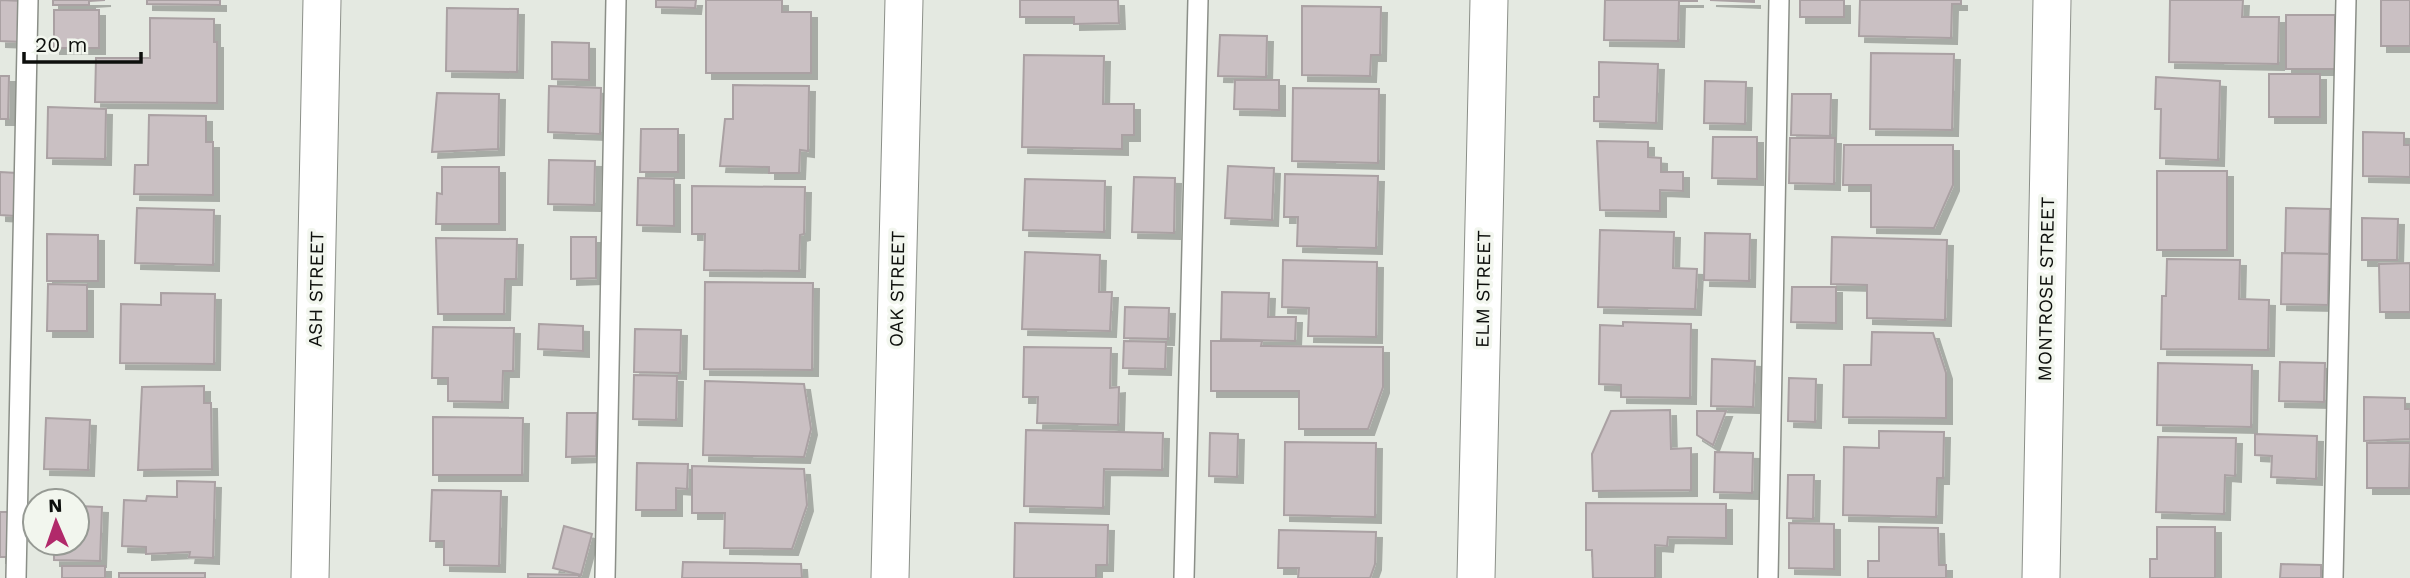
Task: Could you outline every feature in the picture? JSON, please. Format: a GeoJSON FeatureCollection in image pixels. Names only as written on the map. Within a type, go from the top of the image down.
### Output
{"type":"FeatureCollection","features":[{"type":"Feature","properties":{"kind":"street","name":"ASH STREET"},"geometry":{"type":"LineString","coordinates":[[310,578],[322,0]]}},
{"type":"Feature","properties":{"kind":"street","name":"OAK STREET"},"geometry":{"type":"LineString","coordinates":[[890,578],[904,0]]}},
{"type":"Feature","properties":{"kind":"street","name":"ELM STREET"},"geometry":{"type":"LineString","coordinates":[[1476,578],[1489,0]]}},
{"type":"Feature","properties":{"kind":"street","name":"MONTROSE STREET"},"geometry":{"type":"LineString","coordinates":[[2041,578],[2052,0]]}},
{"type":"Feature","properties":{"kind":"lane"},"geometry":{"type":"LineString","coordinates":[[16,578],[28,0]]}},
{"type":"Feature","properties":{"kind":"lane"},"geometry":{"type":"LineString","coordinates":[[605,578],[616,0]]}},
{"type":"Feature","properties":{"kind":"lane"},"geometry":{"type":"LineString","coordinates":[[1184,578],[1198,0]]}},
{"type":"Feature","properties":{"kind":"lane"},"geometry":{"type":"LineString","coordinates":[[1768,578],[1779,0]]}},
{"type":"Feature","properties":{"kind":"lane"},"geometry":{"type":"LineString","coordinates":[[2333,578],[2346,0]]}},
{"type":"Feature","properties":{"kind":"building"},"geometry":{"type":"Polygon","coordinates":[[[0,0],[24,1],[23,42],[0,41],[0,0]]]}},
{"type":"Feature","properties":{"kind":"building"},"geometry":{"type":"Polygon","coordinates":[[[53,0],[105,0],[89,1],[89,5],[53,5],[53,0]]]}},
{"type":"Feature","properties":{"kind":"building"},"geometry":{"type":"Polygon","coordinates":[[[147,0],[220,0],[220,5],[147,4],[147,0]]]}},
{"type":"Feature","properties":{"kind":"building"},"geometry":{"type":"Polygon","coordinates":[[[656,0],[696,0],[695,8],[656,7],[656,0]]]}},
{"type":"Feature","properties":{"kind":"building"},"geometry":{"type":"Polygon","coordinates":[[[706,0],[782,0],[782,12],[811,12],[811,73],[706,73],[706,0]]]}},
{"type":"Feature","properties":{"kind":"building"},"geometry":{"type":"Polygon","coordinates":[[[1020,0],[1118,0],[1119,23],[1074,24],[1074,17],[1020,17],[1020,0]]]}},
{"type":"Feature","properties":{"kind":"building"},"geometry":{"type":"Polygon","coordinates":[[[1605,0],[1697,1],[1679,1],[1678,41],[1604,40],[1605,0]]]}},
{"type":"Feature","properties":{"kind":"building"},"geometry":{"type":"Polygon","coordinates":[[[1710,0],[1754,0],[1754,2],[1710,0]]]}},
{"type":"Feature","properties":{"kind":"building"},"geometry":{"type":"Polygon","coordinates":[[[1800,0],[1844,0],[1844,17],[1800,17],[1800,0]]]}},
{"type":"Feature","properties":{"kind":"building"},"geometry":{"type":"Polygon","coordinates":[[[1860,0],[1961,0],[1961,4],[1952,4],[1951,38],[1859,36],[1860,0]]]}},
{"type":"Feature","properties":{"kind":"building"},"geometry":{"type":"Polygon","coordinates":[[[2170,0],[2243,0],[2242,17],[2279,17],[2278,64],[2169,62],[2170,0]]]}},
{"type":"Feature","properties":{"kind":"building"},"geometry":{"type":"Polygon","coordinates":[[[2381,0],[2410,0],[2410,46],[2381,46],[2381,0]]]}},
{"type":"Feature","properties":{"kind":"building"},"geometry":{"type":"Polygon","coordinates":[[[1302,6],[1381,7],[1380,55],[1371,55],[1370,76],[1302,75],[1302,6]]]}},
{"type":"Feature","properties":{"kind":"building"},"geometry":{"type":"Polygon","coordinates":[[[447,8],[518,9],[517,72],[446,71],[447,8]]]}},
{"type":"Feature","properties":{"kind":"building"},"geometry":{"type":"Polygon","coordinates":[[[54,10],[99,10],[99,48],[54,48],[54,10]]]}},
{"type":"Feature","properties":{"kind":"building"},"geometry":{"type":"Polygon","coordinates":[[[2286,15],[2335,15],[2335,69],[2286,69],[2286,15]]]}},
{"type":"Feature","properties":{"kind":"building"},"geometry":{"type":"Polygon","coordinates":[[[150,18],[214,19],[214,42],[217,42],[217,103],[95,102],[96,58],[150,58],[150,18]]]}},
{"type":"Feature","properties":{"kind":"building"},"geometry":{"type":"Polygon","coordinates":[[[1220,35],[1267,36],[1266,77],[1218,76],[1220,35]]]}},
{"type":"Feature","properties":{"kind":"building"},"geometry":{"type":"Polygon","coordinates":[[[552,42],[589,43],[589,80],[552,79],[552,42]]]}},
{"type":"Feature","properties":{"kind":"building"},"geometry":{"type":"Polygon","coordinates":[[[1871,53],[1954,54],[1952,130],[1870,129],[1871,53]]]}},
{"type":"Feature","properties":{"kind":"building"},"geometry":{"type":"Polygon","coordinates":[[[1024,55],[1104,56],[1103,104],[1134,104],[1134,135],[1122,135],[1122,149],[1022,147],[1024,55]]]}},
{"type":"Feature","properties":{"kind":"building"},"geometry":{"type":"Polygon","coordinates":[[[1599,62],[1658,64],[1656,123],[1594,121],[1594,97],[1599,97],[1599,62]]]}},
{"type":"Feature","properties":{"kind":"building"},"geometry":{"type":"Polygon","coordinates":[[[2269,74],[2320,74],[2320,117],[2269,117],[2269,74]]]}},
{"type":"Feature","properties":{"kind":"building"},"geometry":{"type":"Polygon","coordinates":[[[0,76],[9,76],[8,119],[0,119],[0,76]]]}},
{"type":"Feature","properties":{"kind":"building"},"geometry":{"type":"Polygon","coordinates":[[[2156,77],[2220,81],[2218,160],[2160,158],[2161,109],[2155,109],[2156,77]]]}},
{"type":"Feature","properties":{"kind":"building"},"geometry":{"type":"Polygon","coordinates":[[[1235,80],[1279,80],[1279,110],[1234,109],[1235,80]]]}},
{"type":"Feature","properties":{"kind":"building"},"geometry":{"type":"Polygon","coordinates":[[[1705,81],[1746,82],[1745,124],[1704,123],[1705,81]]]}},
{"type":"Feature","properties":{"kind":"building"},"geometry":{"type":"Polygon","coordinates":[[[733,85],[809,86],[808,151],[800,150],[799,173],[769,173],[769,167],[720,166],[725,119],[733,119],[733,85]]]}},
{"type":"Feature","properties":{"kind":"building"},"geometry":{"type":"Polygon","coordinates":[[[549,86],[601,88],[600,134],[548,132],[549,86]]]}},
{"type":"Feature","properties":{"kind":"building"},"geometry":{"type":"Polygon","coordinates":[[[1293,88],[1379,89],[1378,163],[1292,161],[1293,88]]]}},
{"type":"Feature","properties":{"kind":"building"},"geometry":{"type":"Polygon","coordinates":[[[437,93],[499,94],[498,149],[432,152],[437,93]]]}},
{"type":"Feature","properties":{"kind":"building"},"geometry":{"type":"Polygon","coordinates":[[[1792,94],[1831,94],[1830,136],[1791,135],[1792,94]]]}},
{"type":"Feature","properties":{"kind":"building"},"geometry":{"type":"Polygon","coordinates":[[[48,107],[106,109],[105,159],[47,158],[48,107]]]}},
{"type":"Feature","properties":{"kind":"building"},"geometry":{"type":"Polygon","coordinates":[[[149,115],[206,116],[206,142],[213,142],[213,195],[134,194],[135,165],[148,165],[149,115]]]}},
{"type":"Feature","properties":{"kind":"building"},"geometry":{"type":"Polygon","coordinates":[[[641,129],[678,129],[678,172],[640,172],[641,129]]]}},
{"type":"Feature","properties":{"kind":"building"},"geometry":{"type":"Polygon","coordinates":[[[2363,132],[2404,133],[2404,145],[2410,145],[2410,177],[2363,176],[2363,132]]]}},
{"type":"Feature","properties":{"kind":"building"},"geometry":{"type":"Polygon","coordinates":[[[1713,137],[1757,137],[1757,179],[1712,178],[1713,137]]]}},
{"type":"Feature","properties":{"kind":"building"},"geometry":{"type":"Polygon","coordinates":[[[1790,138],[1835,138],[1834,184],[1789,183],[1790,138]]]}},
{"type":"Feature","properties":{"kind":"building"},"geometry":{"type":"Polygon","coordinates":[[[1597,141],[1648,142],[1648,157],[1661,158],[1661,172],[1683,172],[1683,191],[1660,190],[1660,211],[1600,210],[1597,141]]]}},
{"type":"Feature","properties":{"kind":"building"},"geometry":{"type":"Polygon","coordinates":[[[1844,145],[1953,145],[1953,185],[1934,228],[1871,227],[1871,185],[1843,185],[1844,145]]]}},
{"type":"Feature","properties":{"kind":"building"},"geometry":{"type":"Polygon","coordinates":[[[549,160],[595,161],[594,205],[548,204],[549,160]]]}},
{"type":"Feature","properties":{"kind":"building"},"geometry":{"type":"Polygon","coordinates":[[[1228,166],[1274,168],[1272,220],[1225,218],[1228,166]]]}},
{"type":"Feature","properties":{"kind":"building"},"geometry":{"type":"Polygon","coordinates":[[[442,167],[499,167],[499,224],[436,224],[437,193],[442,194],[442,167]]]}},
{"type":"Feature","properties":{"kind":"building"},"geometry":{"type":"Polygon","coordinates":[[[2157,171],[2227,171],[2227,250],[2157,250],[2157,171]]]}},
{"type":"Feature","properties":{"kind":"building"},"geometry":{"type":"Polygon","coordinates":[[[0,172],[17,173],[16,216],[0,215],[0,172]]]}},
{"type":"Feature","properties":{"kind":"building"},"geometry":{"type":"Polygon","coordinates":[[[1285,174],[1378,176],[1376,248],[1297,246],[1298,217],[1284,217],[1285,174]]]}},
{"type":"Feature","properties":{"kind":"building"},"geometry":{"type":"Polygon","coordinates":[[[1134,177],[1175,178],[1174,233],[1132,232],[1134,177]]]}},
{"type":"Feature","properties":{"kind":"building"},"geometry":{"type":"Polygon","coordinates":[[[638,178],[674,179],[674,226],[637,225],[638,178]]]}},
{"type":"Feature","properties":{"kind":"building"},"geometry":{"type":"Polygon","coordinates":[[[1025,179],[1105,181],[1104,232],[1023,230],[1025,179]]]}},
{"type":"Feature","properties":{"kind":"building"},"geometry":{"type":"Polygon","coordinates":[[[692,186],[805,187],[804,234],[800,235],[799,271],[704,270],[705,234],[692,234],[692,186]]]}},
{"type":"Feature","properties":{"kind":"building"},"geometry":{"type":"Polygon","coordinates":[[[137,208],[214,210],[213,265],[135,263],[137,208]]]}},
{"type":"Feature","properties":{"kind":"building"},"geometry":{"type":"Polygon","coordinates":[[[2286,208],[2330,209],[2329,254],[2285,253],[2286,208]]]}},
{"type":"Feature","properties":{"kind":"building"},"geometry":{"type":"Polygon","coordinates":[[[2362,218],[2398,219],[2397,260],[2362,260],[2362,218]]]}},
{"type":"Feature","properties":{"kind":"building"},"geometry":{"type":"Polygon","coordinates":[[[1600,230],[1674,232],[1673,268],[1697,269],[1695,309],[1598,307],[1600,230]]]}},
{"type":"Feature","properties":{"kind":"building"},"geometry":{"type":"Polygon","coordinates":[[[1705,233],[1750,234],[1749,281],[1704,280],[1705,233]]]}},
{"type":"Feature","properties":{"kind":"building"},"geometry":{"type":"Polygon","coordinates":[[[47,234],[98,235],[98,281],[47,281],[47,234]]]}},
{"type":"Feature","properties":{"kind":"building"},"geometry":{"type":"Polygon","coordinates":[[[571,237],[596,237],[596,278],[571,279],[571,237]]]}},
{"type":"Feature","properties":{"kind":"building"},"geometry":{"type":"Polygon","coordinates":[[[1832,237],[1947,240],[1945,320],[1867,318],[1867,285],[1831,284],[1832,237]]]}},
{"type":"Feature","properties":{"kind":"building"},"geometry":{"type":"Polygon","coordinates":[[[436,238],[517,239],[516,279],[505,279],[504,314],[438,314],[436,238]]]}},
{"type":"Feature","properties":{"kind":"building"},"geometry":{"type":"Polygon","coordinates":[[[1025,252],[1100,255],[1099,292],[1112,292],[1110,331],[1022,329],[1025,252]]]}},
{"type":"Feature","properties":{"kind":"building"},"geometry":{"type":"Polygon","coordinates":[[[2282,253],[2329,254],[2328,305],[2281,304],[2282,253]]]}},
{"type":"Feature","properties":{"kind":"building"},"geometry":{"type":"Polygon","coordinates":[[[2167,259],[2240,260],[2239,299],[2269,300],[2268,350],[2161,349],[2162,296],[2166,296],[2167,259]]]}},
{"type":"Feature","properties":{"kind":"building"},"geometry":{"type":"Polygon","coordinates":[[[1283,260],[1377,262],[1376,337],[1308,336],[1309,308],[1282,307],[1283,260]]]}},
{"type":"Feature","properties":{"kind":"building"},"geometry":{"type":"Polygon","coordinates":[[[2410,263],[2410,312],[2380,312],[2379,264],[2410,263]]]}},
{"type":"Feature","properties":{"kind":"building"},"geometry":{"type":"Polygon","coordinates":[[[705,282],[813,283],[812,370],[704,369],[705,282]]]}},
{"type":"Feature","properties":{"kind":"building"},"geometry":{"type":"Polygon","coordinates":[[[48,284],[87,285],[87,331],[47,331],[48,284]]]}},
{"type":"Feature","properties":{"kind":"building"},"geometry":{"type":"Polygon","coordinates":[[[1792,287],[1836,287],[1836,323],[1791,322],[1792,287]]]}},
{"type":"Feature","properties":{"kind":"building"},"geometry":{"type":"Polygon","coordinates":[[[1222,292],[1269,293],[1268,317],[1296,317],[1295,341],[1221,339],[1222,292]]]}},
{"type":"Feature","properties":{"kind":"building"},"geometry":{"type":"Polygon","coordinates":[[[161,293],[215,294],[214,364],[120,363],[121,304],[161,305],[161,293]]]}},
{"type":"Feature","properties":{"kind":"building"},"geometry":{"type":"Polygon","coordinates":[[[1125,307],[1169,308],[1168,339],[1124,338],[1125,307]]]}},
{"type":"Feature","properties":{"kind":"building"},"geometry":{"type":"Polygon","coordinates":[[[1623,322],[1691,324],[1690,398],[1621,397],[1621,385],[1599,384],[1600,325],[1623,326],[1623,322]]]}},
{"type":"Feature","properties":{"kind":"building"},"geometry":{"type":"Polygon","coordinates":[[[539,324],[583,326],[583,351],[538,349],[539,324]]]}},
{"type":"Feature","properties":{"kind":"building"},"geometry":{"type":"Polygon","coordinates":[[[433,327],[514,328],[513,371],[503,371],[502,402],[448,401],[448,378],[432,378],[433,327]]]}},
{"type":"Feature","properties":{"kind":"building"},"geometry":{"type":"Polygon","coordinates":[[[635,329],[681,330],[680,373],[634,372],[635,329]]]}},
{"type":"Feature","properties":{"kind":"building"},"geometry":{"type":"Polygon","coordinates":[[[1872,332],[1933,333],[1946,373],[1946,418],[1843,417],[1844,365],[1871,365],[1872,332]]]}},
{"type":"Feature","properties":{"kind":"building"},"geometry":{"type":"Polygon","coordinates":[[[1124,341],[1166,342],[1165,369],[1123,368],[1124,341]]]}},
{"type":"Feature","properties":{"kind":"building"},"geometry":{"type":"Polygon","coordinates":[[[1211,341],[1262,341],[1261,346],[1383,347],[1383,387],[1368,429],[1299,429],[1299,391],[1211,391],[1211,341]]]}},
{"type":"Feature","properties":{"kind":"building"},"geometry":{"type":"Polygon","coordinates":[[[1024,347],[1111,348],[1110,388],[1119,387],[1118,425],[1037,423],[1038,397],[1023,397],[1024,347]]]}},
{"type":"Feature","properties":{"kind":"building"},"geometry":{"type":"Polygon","coordinates":[[[1712,359],[1755,361],[1753,407],[1711,406],[1712,359]]]}},
{"type":"Feature","properties":{"kind":"building"},"geometry":{"type":"Polygon","coordinates":[[[2280,362],[2325,363],[2324,402],[2279,401],[2280,362]]]}},
{"type":"Feature","properties":{"kind":"building"},"geometry":{"type":"Polygon","coordinates":[[[2158,363],[2252,365],[2251,427],[2157,425],[2158,363]]]}},
{"type":"Feature","properties":{"kind":"building"},"geometry":{"type":"Polygon","coordinates":[[[634,375],[677,376],[676,420],[633,419],[634,375]]]}},
{"type":"Feature","properties":{"kind":"building"},"geometry":{"type":"Polygon","coordinates":[[[1789,378],[1816,379],[1815,422],[1788,421],[1789,378]]]}},
{"type":"Feature","properties":{"kind":"building"},"geometry":{"type":"Polygon","coordinates":[[[705,381],[804,384],[811,429],[804,457],[703,455],[705,381]]]}},
{"type":"Feature","properties":{"kind":"building"},"geometry":{"type":"Polygon","coordinates":[[[204,386],[204,403],[211,403],[212,469],[138,470],[142,387],[204,386]]]}},
{"type":"Feature","properties":{"kind":"building"},"geometry":{"type":"Polygon","coordinates":[[[2364,397],[2405,398],[2405,409],[2410,409],[2410,439],[2364,441],[2364,397]]]}},
{"type":"Feature","properties":{"kind":"building"},"geometry":{"type":"Polygon","coordinates":[[[1670,410],[1671,449],[1691,448],[1691,490],[1593,491],[1592,454],[1611,411],[1670,410]]]}},
{"type":"Feature","properties":{"kind":"building"},"geometry":{"type":"Polygon","coordinates":[[[1697,411],[1726,411],[1713,445],[1697,435],[1697,411]]]}},
{"type":"Feature","properties":{"kind":"building"},"geometry":{"type":"Polygon","coordinates":[[[567,413],[597,413],[596,456],[566,457],[567,413]]]}},
{"type":"Feature","properties":{"kind":"building"},"geometry":{"type":"Polygon","coordinates":[[[433,417],[523,418],[522,475],[433,475],[433,417]]]}},
{"type":"Feature","properties":{"kind":"building"},"geometry":{"type":"Polygon","coordinates":[[[46,418],[90,420],[88,470],[44,469],[46,418]]]}},
{"type":"Feature","properties":{"kind":"building"},"geometry":{"type":"Polygon","coordinates":[[[1026,430],[1163,433],[1162,470],[1104,469],[1103,508],[1024,506],[1026,430]]]}},
{"type":"Feature","properties":{"kind":"building"},"geometry":{"type":"Polygon","coordinates":[[[1879,431],[1944,432],[1943,478],[1937,478],[1936,517],[1843,515],[1844,447],[1879,448],[1879,431]]]}},
{"type":"Feature","properties":{"kind":"building"},"geometry":{"type":"Polygon","coordinates":[[[1210,433],[1238,434],[1237,477],[1209,476],[1210,433]]]}},
{"type":"Feature","properties":{"kind":"building"},"geometry":{"type":"Polygon","coordinates":[[[2255,434],[2317,436],[2316,479],[2271,477],[2272,456],[2255,455],[2255,434]]]}},
{"type":"Feature","properties":{"kind":"building"},"geometry":{"type":"Polygon","coordinates":[[[2158,437],[2236,438],[2235,476],[2225,475],[2224,514],[2156,512],[2158,437]]]}},
{"type":"Feature","properties":{"kind":"building"},"geometry":{"type":"Polygon","coordinates":[[[1285,442],[1376,443],[1375,517],[1284,515],[1285,442]]]}},
{"type":"Feature","properties":{"kind":"building"},"geometry":{"type":"Polygon","coordinates":[[[2367,443],[2410,443],[2409,488],[2367,488],[2367,443]]]}},
{"type":"Feature","properties":{"kind":"building"},"geometry":{"type":"Polygon","coordinates":[[[1715,452],[1753,453],[1752,493],[1714,492],[1715,452]]]}},
{"type":"Feature","properties":{"kind":"building"},"geometry":{"type":"Polygon","coordinates":[[[637,463],[688,464],[687,489],[676,488],[676,510],[636,510],[637,463]]]}},
{"type":"Feature","properties":{"kind":"building"},"geometry":{"type":"Polygon","coordinates":[[[692,466],[804,469],[807,505],[792,549],[724,548],[725,513],[692,513],[692,466]]]}},
{"type":"Feature","properties":{"kind":"building"},"geometry":{"type":"Polygon","coordinates":[[[1788,475],[1814,475],[1813,519],[1787,518],[1788,475]]]}},
{"type":"Feature","properties":{"kind":"building"},"geometry":{"type":"Polygon","coordinates":[[[177,481],[215,482],[213,558],[189,557],[190,552],[146,554],[146,547],[122,546],[124,500],[146,501],[147,496],[177,497],[177,481]]]}},
{"type":"Feature","properties":{"kind":"building"},"geometry":{"type":"Polygon","coordinates":[[[432,490],[501,491],[499,566],[444,565],[444,541],[430,541],[432,490]]]}},
{"type":"Feature","properties":{"kind":"building"},"geometry":{"type":"Polygon","coordinates":[[[1586,503],[1726,504],[1726,538],[1668,537],[1667,546],[1655,545],[1655,578],[1593,578],[1592,550],[1586,550],[1586,503]]]}},
{"type":"Feature","properties":{"kind":"building"},"geometry":{"type":"Polygon","coordinates":[[[91,507],[102,507],[100,561],[54,560],[54,557],[91,557],[91,507]]]}},
{"type":"Feature","properties":{"kind":"building"},"geometry":{"type":"Polygon","coordinates":[[[0,512],[8,512],[7,557],[0,557],[0,512]]]}},
{"type":"Feature","properties":{"kind":"building"},"geometry":{"type":"Polygon","coordinates":[[[1015,523],[1108,525],[1107,565],[1096,565],[1096,578],[1014,578],[1015,523]]]}},
{"type":"Feature","properties":{"kind":"building"},"geometry":{"type":"Polygon","coordinates":[[[1789,523],[1834,524],[1834,569],[1789,568],[1789,523]]]}},
{"type":"Feature","properties":{"kind":"building"},"geometry":{"type":"Polygon","coordinates":[[[564,526],[592,534],[581,575],[553,568],[564,526]]]}},
{"type":"Feature","properties":{"kind":"building"},"geometry":{"type":"Polygon","coordinates":[[[1879,527],[1938,528],[1939,565],[1946,565],[1946,578],[1868,578],[1868,561],[1879,561],[1879,527]]]}},
{"type":"Feature","properties":{"kind":"building"},"geometry":{"type":"Polygon","coordinates":[[[2157,527],[2215,527],[2215,578],[2150,578],[2150,559],[2157,559],[2157,527]]]}},
{"type":"Feature","properties":{"kind":"building"},"geometry":{"type":"Polygon","coordinates":[[[1279,530],[1376,532],[1375,564],[1370,578],[1298,578],[1299,568],[1278,568],[1279,530]]]}},
{"type":"Feature","properties":{"kind":"building"},"geometry":{"type":"Polygon","coordinates":[[[683,562],[801,564],[802,578],[682,578],[683,562]]]}},
{"type":"Feature","properties":{"kind":"building"},"geometry":{"type":"Polygon","coordinates":[[[2281,564],[2321,565],[2321,578],[2280,578],[2281,564]]]}},
{"type":"Feature","properties":{"kind":"building"},"geometry":{"type":"Polygon","coordinates":[[[62,566],[105,566],[105,578],[62,578],[62,566]]]}},
{"type":"Feature","properties":{"kind":"building"},"geometry":{"type":"Polygon","coordinates":[[[119,573],[205,573],[205,578],[119,578],[119,573]]]}},
{"type":"Feature","properties":{"kind":"building"},"geometry":{"type":"Polygon","coordinates":[[[528,574],[579,575],[579,578],[528,578],[528,574]]]}}]}
